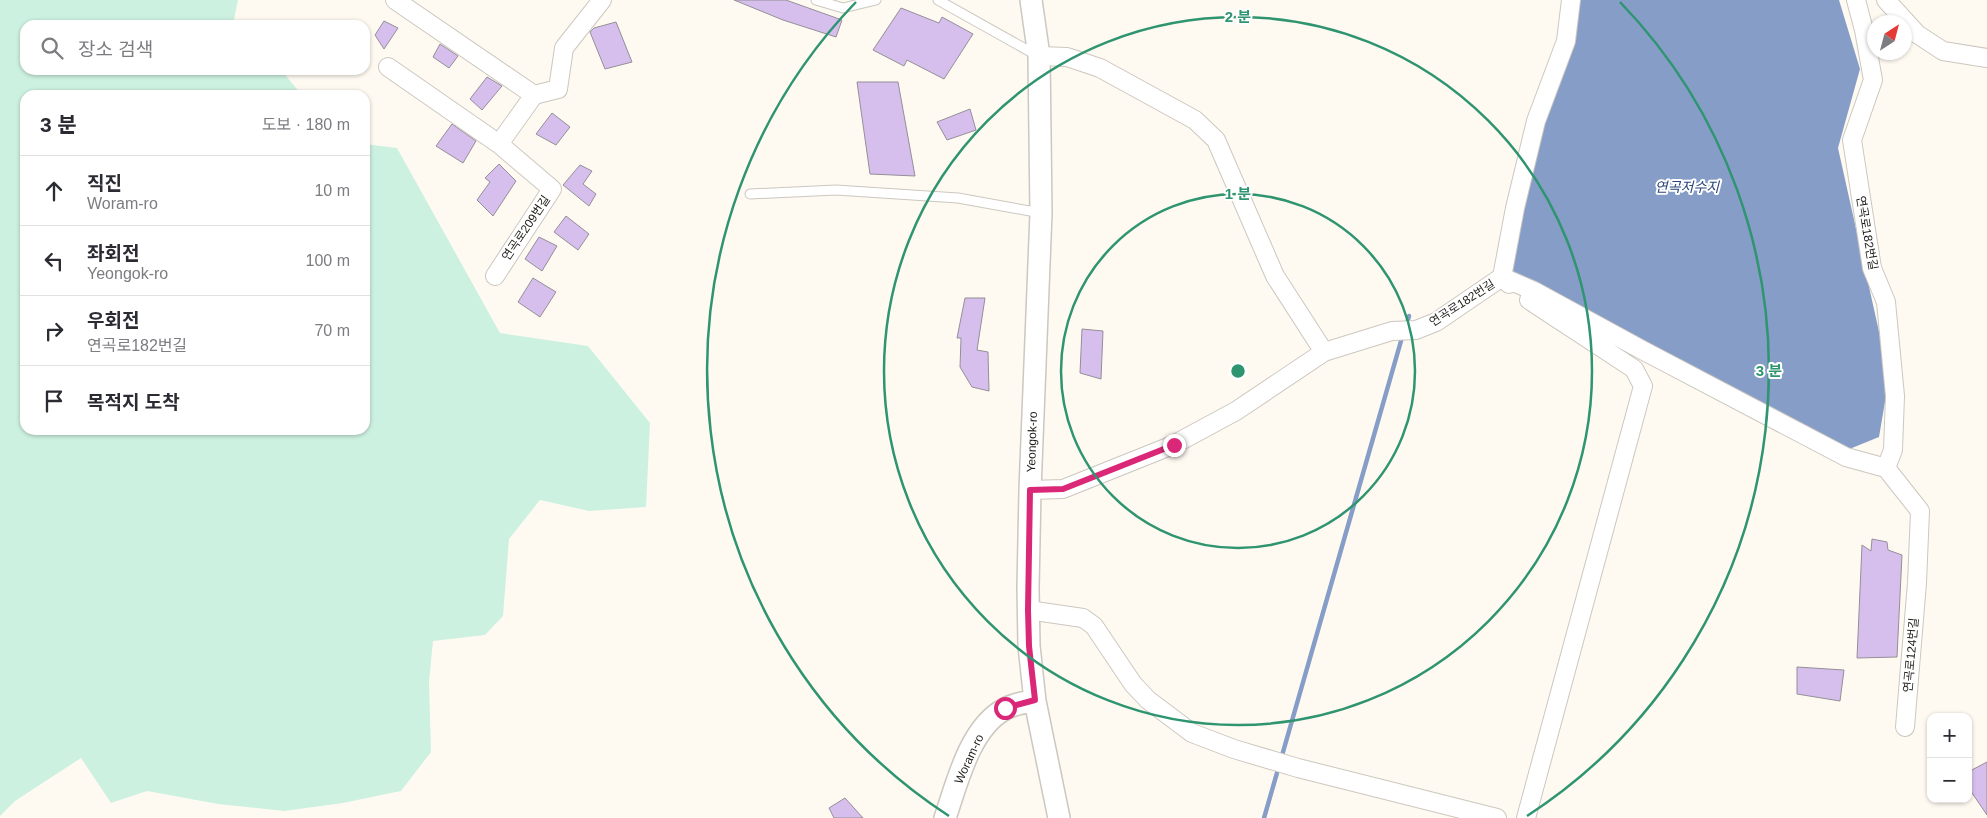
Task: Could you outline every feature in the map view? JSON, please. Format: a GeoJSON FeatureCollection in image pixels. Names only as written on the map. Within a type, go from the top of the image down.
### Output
{"type":"FeatureCollection","features":[{"type":"Feature","properties":{"kind":"street"},"geometry":{"type":"LineString","coordinates":[[395,0],[534,95]]}},
{"type":"Feature","properties":{"kind":"street"},"geometry":{"type":"LineString","coordinates":[[499,144],[534,95],[558,89],[564,48],[602,0]]}},
{"type":"Feature","properties":{"kind":"street","name":"Yeongok-ro"},"geometry":{"type":"LineString","coordinates":[[1031,0],[1039,56],[1042,213],[1030,490],[1029,646],[1035,700],[1059,818]]}},
{"type":"Feature","properties":{"kind":"street"},"geometry":{"type":"LineString","coordinates":[[1526,818],[1643,386],[1634,369],[1531,301],[1502,277],[1515,208],[1536,121],[1566,41],[1571,0]]}},
{"type":"Feature","properties":{"kind":"street","name":"연곡로182번길"},"geometry":{"type":"LineString","coordinates":[[1030,490],[1063,489],[1174,445],[1236,411],[1324,352],[1392,331],[1416,330],[1436,322],[1502,277],[1534,291],[1846,457],[1886,468],[1892,450],[1895,396],[1886,302],[1872,268],[1852,140],[1873,80],[1864,30],[1856,0]]}},
{"type":"Feature","properties":{"kind":"street"},"geometry":{"type":"LineString","coordinates":[[1886,0],[1917,34],[1943,51],[1987,58]]}},
{"type":"Feature","properties":{"kind":"street"},"geometry":{"type":"LineString","coordinates":[[1039,56],[1067,57],[1100,68],[1194,120],[1216,140],[1276,276],[1324,352]]}},
{"type":"Feature","properties":{"kind":"street","name":"연곡로209번길"},"geometry":{"type":"LineString","coordinates":[[388,67],[499,144],[552,189],[495,276]]}},
{"type":"Feature","properties":{"kind":"street","name":"연곡로124번길"},"geometry":{"type":"LineString","coordinates":[[1886,468],[1920,511],[1917,583],[1905,727]]}},
{"type":"Feature","properties":{"kind":"street"},"geometry":{"type":"LineString","coordinates":[[1028,610],[1083,618],[1094,626],[1133,684],[1148,700],[1192,733],[1234,749],[1298,768],[1498,818]]}},
{"type":"Feature","properties":{"kind":"street","name":"Woram-ro"},"geometry":{"type":"LineString","coordinates":[[945,818],[968,755],[991,718],[1005,708],[1035,700]]}},
{"type":"Feature","properties":{"kind":"lane"},"geometry":{"type":"LineString","coordinates":[[816,0],[843,8],[876,0]]}},
{"type":"Feature","properties":{"kind":"lane"},"geometry":{"type":"LineString","coordinates":[[938,0],[1039,56]]}},
{"type":"Feature","properties":{"kind":"lane"},"geometry":{"type":"LineString","coordinates":[[750,194],[836,190],[958,198],[1042,213]]}},
{"type":"Feature","properties":{"kind":"green space"},"geometry":{"type":"Polygon","coordinates":[[[0,0],[238,0],[234,20],[20,20],[20,75],[285,75],[298,90],[20,90],[20,435],[370,435],[370,145],[397,148],[500,333],[588,346],[650,423],[646,507],[589,511],[540,500],[509,539],[503,616],[485,635],[433,641],[429,682],[431,752],[401,791],[343,803],[284,811],[218,804],[147,791],[111,803],[81,758],[15,801],[0,816],[0,0]]]}},
{"type":"Feature","properties":{"kind":"water","name":"연곡저수지"},"geometry":{"type":"Polygon","coordinates":[[[1571,0],[1839,0],[1860,69],[1838,148],[1882,345],[1887,390],[1879,437],[1847,450],[1515,274],[1504,266],[1571,0]]]}},
{"type":"Feature","properties":{"kind":"building"},"geometry":{"type":"Polygon","coordinates":[[[734,0],[786,0],[842,20],[836,37],[783,20],[734,0]]]}},
{"type":"Feature","properties":{"kind":"building"},"geometry":{"type":"Polygon","coordinates":[[[901,8],[939,23],[942,17],[973,34],[944,79],[907,60],[904,66],[873,50],[901,8]]]}},
{"type":"Feature","properties":{"kind":"building"},"geometry":{"type":"Polygon","coordinates":[[[384,21],[398,28],[384,49],[375,35],[384,21]]]}},
{"type":"Feature","properties":{"kind":"building"},"geometry":{"type":"Polygon","coordinates":[[[616,22],[632,62],[605,69],[590,32],[594,28],[616,22]]]}},
{"type":"Feature","properties":{"kind":"building"},"geometry":{"type":"Polygon","coordinates":[[[440,44],[458,56],[449,68],[433,57],[440,44]]]}},
{"type":"Feature","properties":{"kind":"building"},"geometry":{"type":"Polygon","coordinates":[[[487,77],[502,86],[482,110],[470,99],[487,77]]]}},
{"type":"Feature","properties":{"kind":"building"},"geometry":{"type":"Polygon","coordinates":[[[857,82],[898,82],[915,176],[870,174],[857,82]]]}},
{"type":"Feature","properties":{"kind":"building"},"geometry":{"type":"Polygon","coordinates":[[[970,109],[976,130],[947,140],[937,122],[970,109]]]}},
{"type":"Feature","properties":{"kind":"building"},"geometry":{"type":"Polygon","coordinates":[[[552,113],[570,127],[556,145],[536,134],[552,113]]]}},
{"type":"Feature","properties":{"kind":"building"},"geometry":{"type":"Polygon","coordinates":[[[452,124],[476,141],[463,163],[436,146],[452,124]]]}},
{"type":"Feature","properties":{"kind":"building"},"geometry":{"type":"Polygon","coordinates":[[[499,164],[516,181],[493,216],[477,200],[490,182],[485,178],[499,164]]]}},
{"type":"Feature","properties":{"kind":"building"},"geometry":{"type":"Polygon","coordinates":[[[580,165],[592,171],[583,184],[596,194],[589,206],[563,185],[580,165]]]}},
{"type":"Feature","properties":{"kind":"building"},"geometry":{"type":"Polygon","coordinates":[[[566,216],[589,234],[578,250],[554,232],[566,216]]]}},
{"type":"Feature","properties":{"kind":"building"},"geometry":{"type":"Polygon","coordinates":[[[539,237],[557,246],[542,271],[525,259],[539,237]]]}},
{"type":"Feature","properties":{"kind":"building"},"geometry":{"type":"Polygon","coordinates":[[[533,278],[556,292],[540,317],[518,302],[533,278]]]}},
{"type":"Feature","properties":{"kind":"building"},"geometry":{"type":"Polygon","coordinates":[[[965,298],[985,298],[977,350],[988,352],[989,391],[972,387],[960,367],[961,338],[957,338],[965,298]]]}},
{"type":"Feature","properties":{"kind":"building"},"geometry":{"type":"Polygon","coordinates":[[[1082,329],[1103,331],[1101,379],[1080,373],[1082,329]]]}},
{"type":"Feature","properties":{"kind":"building"},"geometry":{"type":"Polygon","coordinates":[[[1872,539],[1887,542],[1888,550],[1902,555],[1897,657],[1857,658],[1862,545],[1871,551],[1872,539]]]}},
{"type":"Feature","properties":{"kind":"building"},"geometry":{"type":"Polygon","coordinates":[[[1797,667],[1844,670],[1840,701],[1797,694],[1797,667]]]}},
{"type":"Feature","properties":{"kind":"building"},"geometry":{"type":"Polygon","coordinates":[[[1987,762],[1987,815],[1972,793],[1972,770],[1987,762]]]}},
{"type":"Feature","properties":{"kind":"building"},"geometry":{"type":"Polygon","coordinates":[[[845,798],[863,818],[834,818],[829,808],[845,798]]]}},
{"type":"Feature","properties":{"kind":"waterway"},"geometry":{"type":"LineString","coordinates":[[1406,327],[1409,316]]}},
{"type":"Feature","properties":{"kind":"waterway"},"geometry":{"type":"LineString","coordinates":[[1281,759],[1403,334]]}},
{"type":"Feature","properties":{"kind":"waterway"},"geometry":{"type":"LineString","coordinates":[[1264,818],[1279,766]]}},
{"type":"Feature","properties":{"kind":"route"},"geometry":{"type":"LineString","coordinates":[[1005,708],[1035,700],[1029,646],[1028,610],[1030,490],[1063,489],[1174,445]]}}]}
